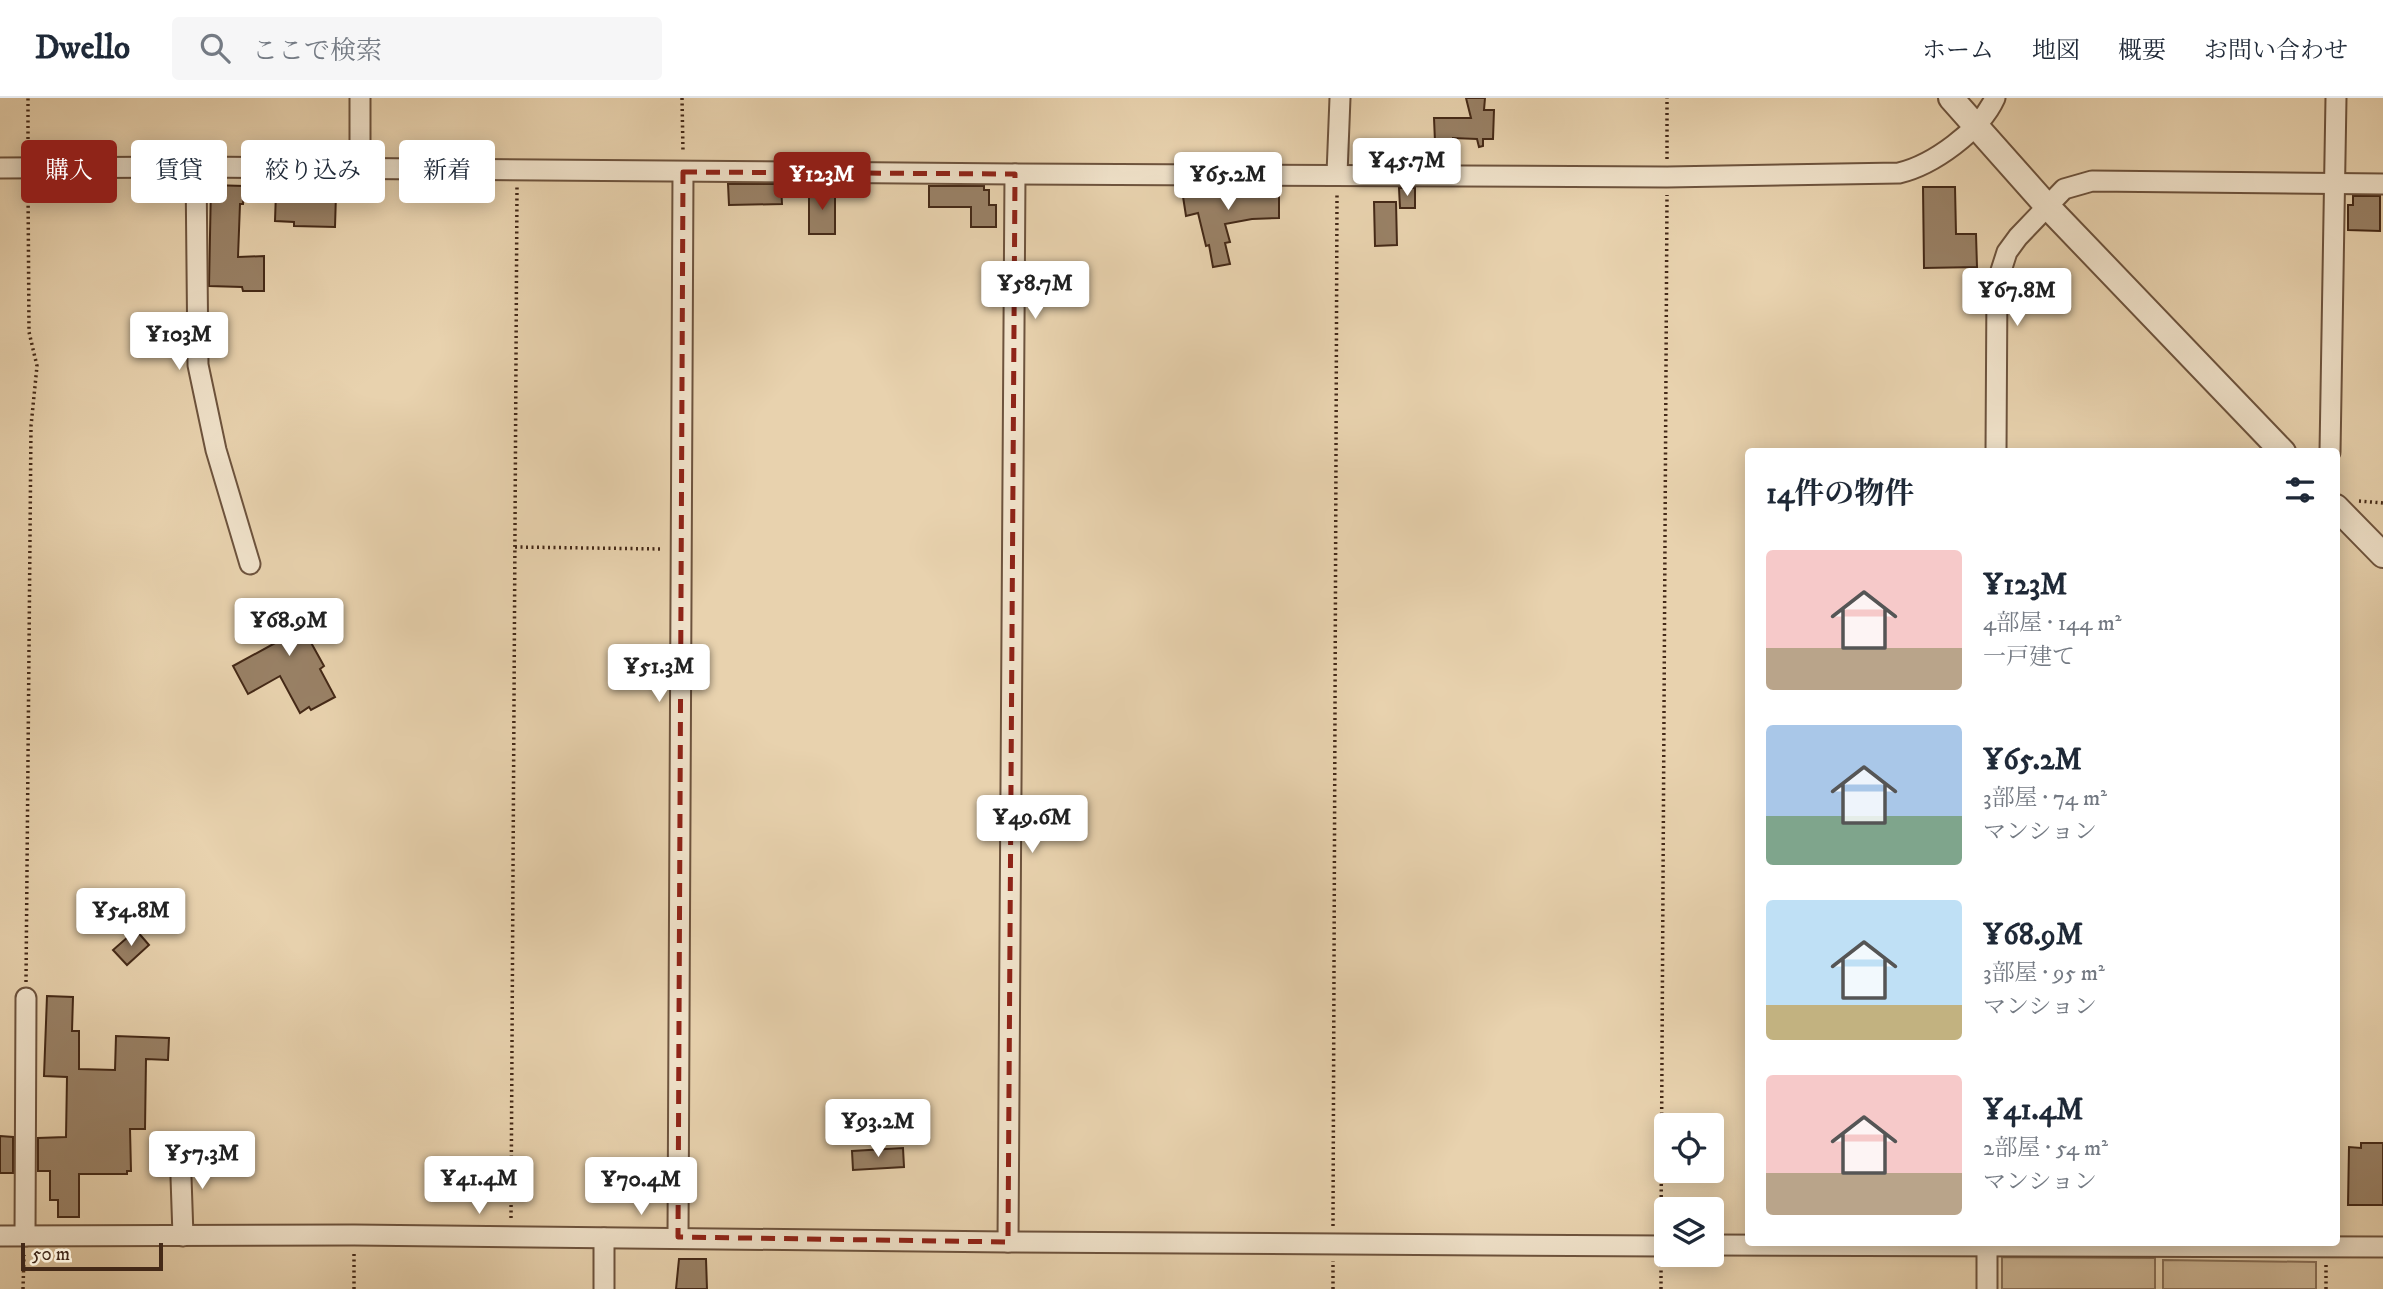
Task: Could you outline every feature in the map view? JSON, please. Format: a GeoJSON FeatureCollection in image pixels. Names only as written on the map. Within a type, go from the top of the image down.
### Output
{"type":"FeatureCollection","features":[{"type":"Feature","properties":{"kind":"street"},"geometry":{"type":"LineString","coordinates":[[360,98],[360,140]]}},
{"type":"Feature","properties":{"kind":"street"},"geometry":{"type":"LineString","coordinates":[[1337,174],[1340,98]]}},
{"type":"Feature","properties":{"kind":"street"},"geometry":{"type":"LineString","coordinates":[[1951,98],[2047,206],[2279,448]]}},
{"type":"Feature","properties":{"kind":"street"},"geometry":{"type":"LineString","coordinates":[[385,168],[1667,177],[1899,173],[1917,169],[1937,157],[1990,110],[1995,98]]}},
{"type":"Feature","properties":{"kind":"street"},"geometry":{"type":"LineString","coordinates":[[2330,448],[2336,98]]}},
{"type":"Feature","properties":{"kind":"street"},"geometry":{"type":"LineString","coordinates":[[0,168],[21,168]]}},
{"type":"Feature","properties":{"kind":"street"},"geometry":{"type":"LineString","coordinates":[[678,1237],[683,172]]}},
{"type":"Feature","properties":{"kind":"street"},"geometry":{"type":"LineString","coordinates":[[1008,1242],[1015,174]]}},
{"type":"Feature","properties":{"kind":"street"},"geometry":{"type":"LineString","coordinates":[[1996,448],[1997,283],[2007,252],[2064,189],[2092,181],[2383,184]]}},
{"type":"Feature","properties":{"kind":"street"},"geometry":{"type":"LineString","coordinates":[[196,203],[198,365],[216,450],[250,564]]}},
{"type":"Feature","properties":{"kind":"street"},"geometry":{"type":"LineString","coordinates":[[2340,511],[2383,555]]}},
{"type":"Feature","properties":{"kind":"street"},"geometry":{"type":"LineString","coordinates":[[25,1236],[26,998]]}},
{"type":"Feature","properties":{"kind":"street"},"geometry":{"type":"LineString","coordinates":[[180,1149],[183,1236]]}},
{"type":"Feature","properties":{"kind":"street"},"geometry":{"type":"LineString","coordinates":[[0,1236],[354,1235],[1654,1245]]}},
{"type":"Feature","properties":{"kind":"street"},"geometry":{"type":"LineString","coordinates":[[604,1238],[604,1289]]}},
{"type":"Feature","properties":{"kind":"street"},"geometry":{"type":"LineString","coordinates":[[1724,1245],[1745,1245]]}},
{"type":"Feature","properties":{"kind":"street"},"geometry":{"type":"LineString","coordinates":[[1987,1246],[1987,1289]]}},
{"type":"Feature","properties":{"kind":"street"},"geometry":{"type":"LineString","coordinates":[[2251,1246],[2383,1247]]}},
{"type":"Feature","properties":{"kind":"path"},"geometry":{"type":"LineString","coordinates":[[28,98],[28,140]]}},
{"type":"Feature","properties":{"kind":"path"},"geometry":{"type":"LineString","coordinates":[[681,98],[683,172]]}},
{"type":"Feature","properties":{"kind":"path"},"geometry":{"type":"LineString","coordinates":[[1663,1197],[1667,98]]}},
{"type":"Feature","properties":{"kind":"path"},"geometry":{"type":"LineString","coordinates":[[511,1237],[517,170]]}},
{"type":"Feature","properties":{"kind":"path"},"geometry":{"type":"LineString","coordinates":[[1333,1289],[1337,174]]}},
{"type":"Feature","properties":{"kind":"path"},"geometry":{"type":"LineString","coordinates":[[26,998],[31,426],[37,366],[29,332],[28,203]]}},
{"type":"Feature","properties":{"kind":"path"},"geometry":{"type":"LineString","coordinates":[[514,547],[680,549]]}},
{"type":"Feature","properties":{"kind":"path"},"geometry":{"type":"LineString","coordinates":[[354,1235],[354,1289]]}},
{"type":"Feature","properties":{"kind":"path"},"geometry":{"type":"LineString","coordinates":[[23,1289],[25,1236]]}},
{"type":"Feature","properties":{"kind":"path"},"geometry":{"type":"LineString","coordinates":[[1661,1289],[1662,1267]]}},
{"type":"Feature","properties":{"kind":"highlighted area"},"geometry":{"type":"Polygon","coordinates":[[[683,172],[1015,174],[1008,1242],[678,1237],[683,172]]]}},
{"type":"Feature","properties":{"kind":"shaded area"},"geometry":{"type":"Polygon","coordinates":[[[2002,1257],[2155,1258],[2155,1289],[2002,1289],[2002,1257]]]}},
{"type":"Feature","properties":{"kind":"shaded area"},"geometry":{"type":"Polygon","coordinates":[[[2163,1260],[2316,1262],[2316,1289],[2163,1289],[2163,1260]]]}},
{"type":"Feature","properties":{"kind":"building"},"geometry":{"type":"Polygon","coordinates":[[[1466,98],[1485,98],[1484,110],[1494,110],[1493,139],[1483,139],[1483,146],[1479,147],[1477,139],[1453,138],[1453,142],[1435,142],[1434,118],[1471,118],[1466,98]]]}},
{"type":"Feature","properties":{"kind":"building"},"geometry":{"type":"Polygon","coordinates":[[[728,184],[781,184],[782,204],[729,205],[728,184]]]}},
{"type":"Feature","properties":{"kind":"building"},"geometry":{"type":"Polygon","coordinates":[[[227,185],[241,186],[243,203],[240,204],[238,257],[264,256],[264,291],[209,286],[211,203],[227,203],[227,185]]]}},
{"type":"Feature","properties":{"kind":"building"},"geometry":{"type":"Polygon","coordinates":[[[929,186],[984,186],[984,190],[989,190],[989,205],[996,205],[996,227],[971,227],[971,207],[929,207],[929,186]]]}},
{"type":"Feature","properties":{"kind":"building"},"geometry":{"type":"Polygon","coordinates":[[[1204,187],[1279,190],[1279,218],[1225,224],[1230,242],[1225,243],[1230,264],[1213,267],[1198,213],[1186,216],[1182,190],[1204,187]]]}},
{"type":"Feature","properties":{"kind":"building"},"geometry":{"type":"Polygon","coordinates":[[[1923,187],[1955,187],[1956,234],[1976,234],[1977,267],[1924,268],[1923,187]]]}},
{"type":"Feature","properties":{"kind":"building"},"geometry":{"type":"Polygon","coordinates":[[[1399,188],[1415,188],[1415,208],[1400,208],[1399,188]]]}},
{"type":"Feature","properties":{"kind":"building"},"geometry":{"type":"Polygon","coordinates":[[[835,190],[835,234],[809,234],[809,192],[835,190]]]}},
{"type":"Feature","properties":{"kind":"building"},"geometry":{"type":"Polygon","coordinates":[[[2353,196],[2380,196],[2380,231],[2348,230],[2348,205],[2353,205],[2353,196]]]}},
{"type":"Feature","properties":{"kind":"building"},"geometry":{"type":"Polygon","coordinates":[[[1374,202],[1396,202],[1397,245],[1375,246],[1374,202]]]}},
{"type":"Feature","properties":{"kind":"building"},"geometry":{"type":"Polygon","coordinates":[[[276,203],[336,203],[335,227],[294,226],[294,222],[275,221],[276,203]]]}},
{"type":"Feature","properties":{"kind":"building"},"geometry":{"type":"Polygon","coordinates":[[[277,602],[280,608],[288,604],[289,607],[326,606],[326,620],[299,621],[324,666],[320,669],[335,697],[300,713],[280,676],[248,694],[233,666],[277,642],[260,611],[277,602]]]}},
{"type":"Feature","properties":{"kind":"building"},"geometry":{"type":"Polygon","coordinates":[[[136,930],[149,945],[127,965],[113,950],[136,930]]]}},
{"type":"Feature","properties":{"kind":"building"},"geometry":{"type":"Polygon","coordinates":[[[47,996],[73,997],[72,1031],[79,1031],[79,1069],[115,1070],[116,1036],[169,1038],[168,1060],[146,1059],[145,1129],[130,1129],[131,1171],[127,1171],[127,1174],[79,1174],[79,1217],[58,1217],[58,1200],[50,1200],[50,1171],[38,1171],[38,1138],[66,1137],[67,1077],[44,1076],[47,996]]]}},
{"type":"Feature","properties":{"kind":"building"},"geometry":{"type":"Polygon","coordinates":[[[0,1136],[13,1137],[13,1173],[0,1173],[0,1136]]]}},
{"type":"Feature","properties":{"kind":"building"},"geometry":{"type":"Polygon","coordinates":[[[2361,1143],[2383,1143],[2383,1205],[2348,1205],[2349,1147],[2361,1148],[2361,1143]]]}},
{"type":"Feature","properties":{"kind":"building"},"geometry":{"type":"Polygon","coordinates":[[[903,1148],[904,1167],[853,1170],[852,1151],[903,1148]]]}},
{"type":"Feature","properties":{"kind":"building"},"geometry":{"type":"Polygon","coordinates":[[[679,1259],[706,1259],[707,1289],[676,1289],[679,1259]]]}}]}
